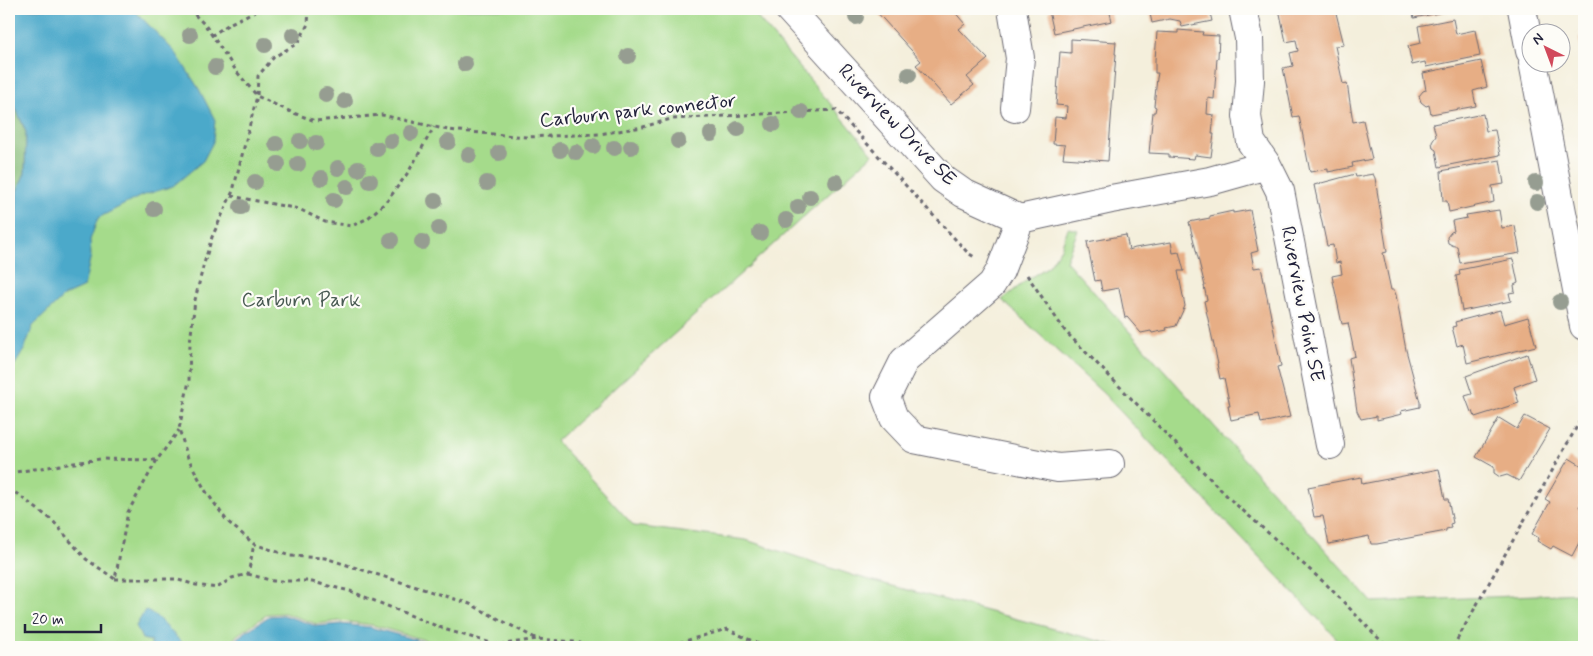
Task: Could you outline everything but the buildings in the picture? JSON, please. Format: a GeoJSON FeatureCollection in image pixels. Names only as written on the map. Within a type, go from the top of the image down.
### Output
{"type":"FeatureCollection","features":[{"type":"Feature","properties":{"kind":"street","name":"Riverview Drive SE"},"geometry":{"type":"LineString","coordinates":[[789,9],[943,180],[963,193],[1020,219]]}},
{"type":"Feature","properties":{"kind":"street"},"geometry":{"type":"LineString","coordinates":[[1012,9],[1020,58],[1015,108]]}},
{"type":"Feature","properties":{"kind":"street","name":"Riverview Point SE"},"geometry":{"type":"LineString","coordinates":[[1243,9],[1249,38],[1250,81],[1247,116],[1251,142],[1267,165],[1280,191],[1330,446]]}},
{"type":"Feature","properties":{"kind":"street"},"geometry":{"type":"LineString","coordinates":[[1522,9],[1524,22]]}},
{"type":"Feature","properties":{"kind":"street"},"geometry":{"type":"LineString","coordinates":[[1535,72],[1584,326]]}},
{"type":"Feature","properties":{"kind":"street"},"geometry":{"type":"LineString","coordinates":[[1110,464],[1058,468],[914,439],[894,418],[886,397],[904,360],[992,284],[1000,271],[1020,219],[1111,199],[1210,181],[1267,165]]}},
{"type":"Feature","properties":{"kind":"path"},"geometry":{"type":"LineString","coordinates":[[190,9],[205,25],[237,72],[257,96]]}},
{"type":"Feature","properties":{"kind":"path"},"geometry":{"type":"LineString","coordinates":[[211,36],[229,24],[259,9]]}},
{"type":"Feature","properties":{"kind":"path"},"geometry":{"type":"LineString","coordinates":[[115,579],[128,512],[157,460],[179,429],[189,381],[190,343],[195,300],[212,237],[231,196],[257,96],[258,76],[274,57],[298,44],[308,24],[309,9]]}},
{"type":"Feature","properties":{"kind":"path","name":"Carburn park connector"},"geometry":{"type":"LineString","coordinates":[[257,96],[290,112],[315,121],[382,115],[448,130],[526,137],[598,134],[644,127],[671,118],[836,110],[968,253]]}},
{"type":"Feature","properties":{"kind":"path"},"geometry":{"type":"LineString","coordinates":[[231,196],[299,209],[325,222],[352,226],[368,218],[388,200],[409,171],[434,127]]}},
{"type":"Feature","properties":{"kind":"path"},"geometry":{"type":"LineString","coordinates":[[1026,272],[1065,331],[1231,500],[1328,585],[1387,647]]}},
{"type":"Feature","properties":{"kind":"path"},"geometry":{"type":"LineString","coordinates":[[1453,647],[1584,414]]}},
{"type":"Feature","properties":{"kind":"path"},"geometry":{"type":"LineString","coordinates":[[179,429],[188,458],[205,490],[227,521],[254,544],[290,556],[325,558],[470,604],[537,639]]}},
{"type":"Feature","properties":{"kind":"path"},"geometry":{"type":"LineString","coordinates":[[9,473],[100,458],[157,460]]}},
{"type":"Feature","properties":{"kind":"path"},"geometry":{"type":"LineString","coordinates":[[9,488],[52,520],[86,558],[115,579],[175,579],[217,588],[232,578],[248,574],[273,582],[308,581],[350,591],[447,630],[498,645],[537,639],[576,642],[598,647]]}},
{"type":"Feature","properties":{"kind":"path"},"geometry":{"type":"LineString","coordinates":[[248,574],[254,544]]}},
{"type":"Feature","properties":{"kind":"path"},"geometry":{"type":"LineString","coordinates":[[664,647],[727,629],[765,647]]}},
{"type":"Feature","properties":{"kind":"green space","name":"Carburn Park"},"geometry":{"type":"Polygon","coordinates":[[[9,9],[750,9],[873,154],[556,441],[634,526],[746,540],[855,576],[1122,647],[449,647],[372,625],[340,621],[317,624],[284,613],[268,614],[237,635],[228,647],[9,647],[9,9]]]}},
{"type":"Feature","properties":{"kind":"green space"},"geometry":{"type":"Polygon","coordinates":[[[9,92],[26,132],[25,173],[17,191],[16,217],[9,248],[9,92]]]}},
{"type":"Feature","properties":{"kind":"green space"},"geometry":{"type":"Polygon","coordinates":[[[1068,228],[1078,230],[1066,261],[1372,602],[1584,593],[1584,647],[1345,647],[1103,393],[1002,300],[1028,279],[1049,266],[1061,248],[1068,228]]]}},
{"type":"Feature","properties":{"kind":"water"},"geometry":{"type":"Polygon","coordinates":[[[9,9],[133,9],[176,53],[199,89],[215,120],[213,142],[203,161],[173,186],[141,196],[98,218],[90,240],[91,255],[84,287],[64,296],[33,326],[24,350],[9,374],[9,248],[16,217],[17,191],[25,173],[26,132],[9,92],[9,9]]]}},
{"type":"Feature","properties":{"kind":"water"},"geometry":{"type":"Polygon","coordinates":[[[145,610],[157,617],[186,647],[151,647],[151,641],[142,639],[136,626],[145,610]]]}},
{"type":"Feature","properties":{"kind":"water"},"geometry":{"type":"Polygon","coordinates":[[[283,615],[317,626],[341,624],[370,627],[442,647],[227,647],[238,637],[269,616],[283,615]]]}}]}
